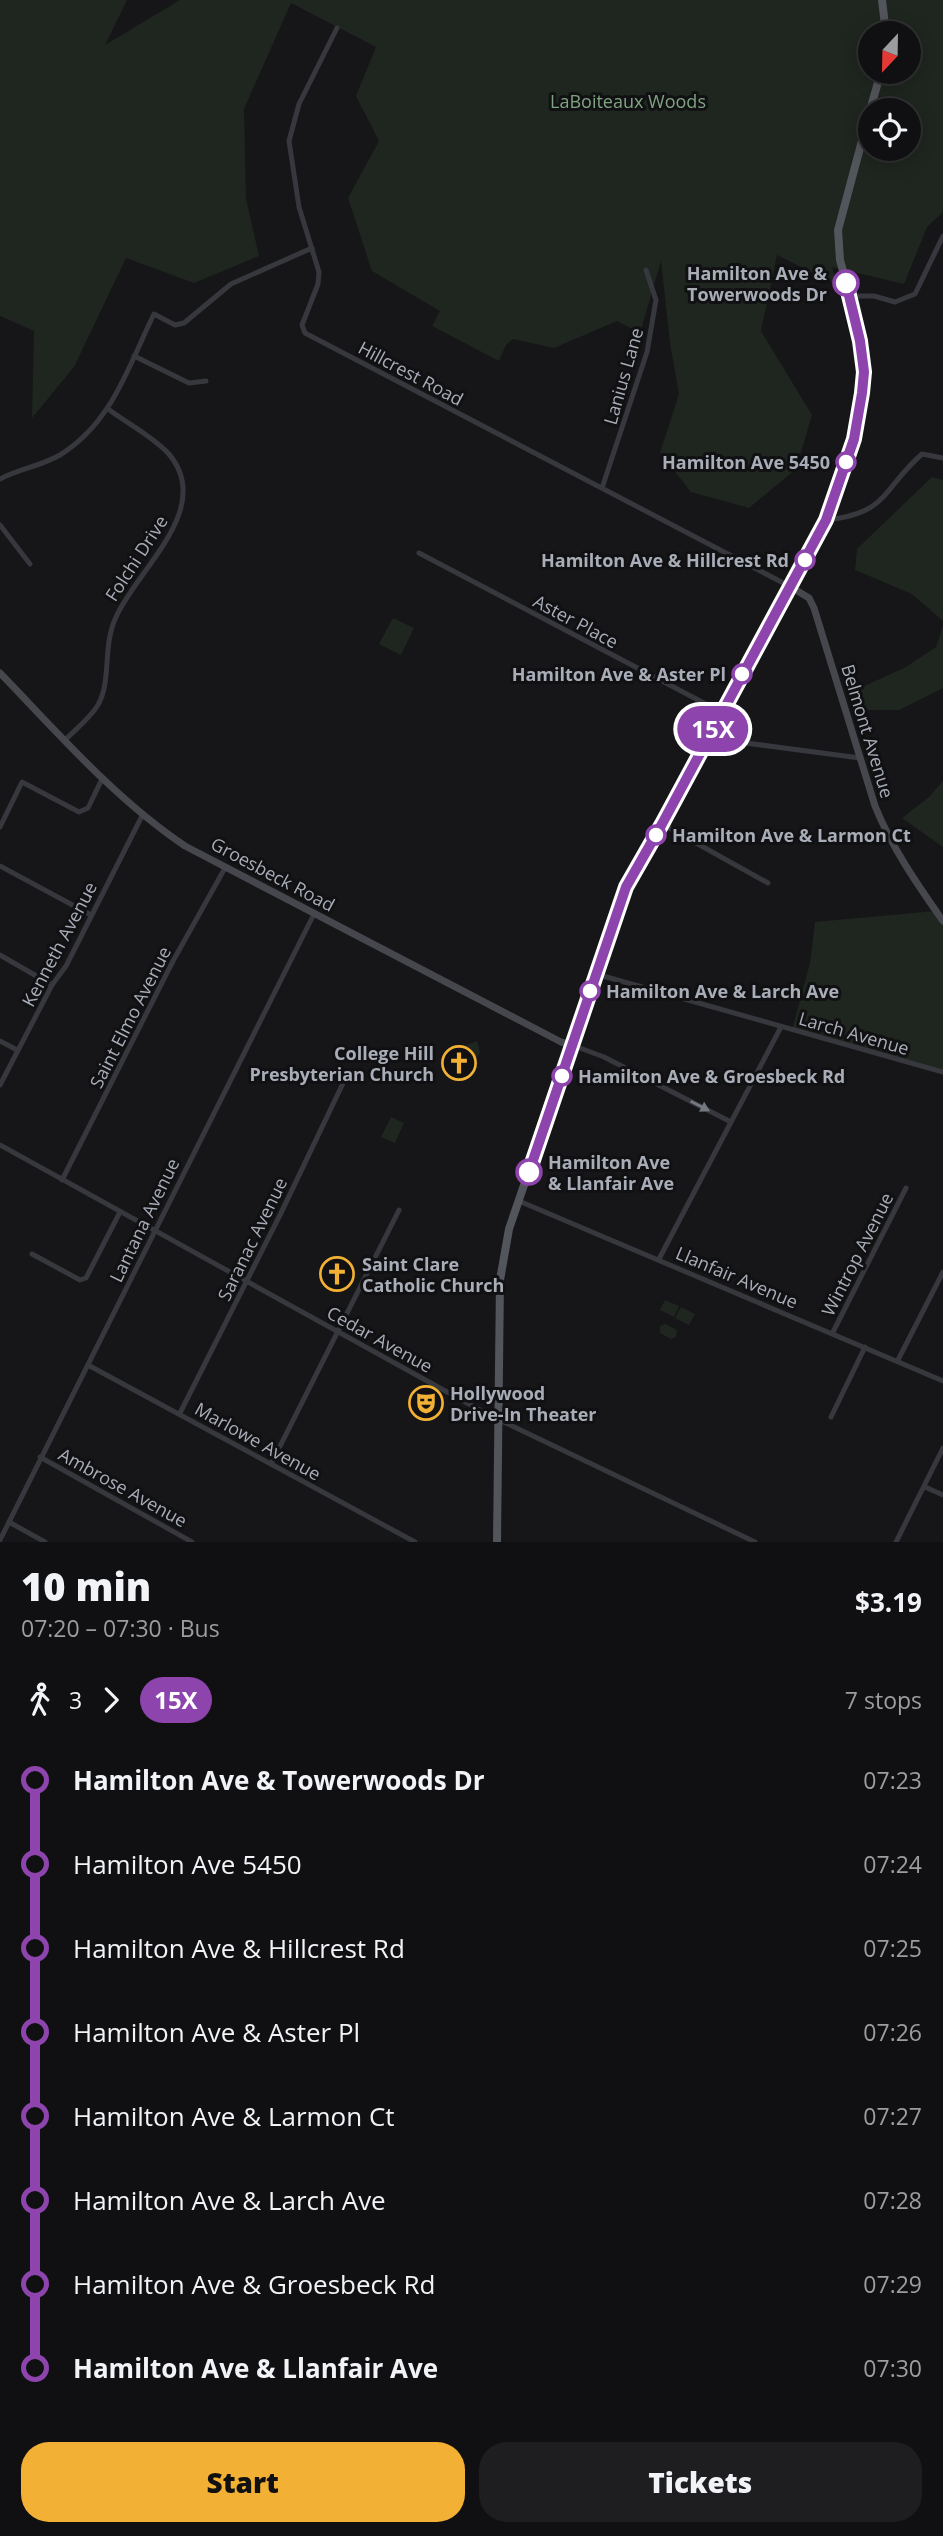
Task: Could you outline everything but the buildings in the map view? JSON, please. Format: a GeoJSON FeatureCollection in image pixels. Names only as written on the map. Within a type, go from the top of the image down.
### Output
{"type":"FeatureCollection","features":[{"type":"Feature","properties":{"kind":"main road"},"geometry":{"type":"LineString","coordinates":[[882,0],[885,21]]}},
{"type":"Feature","properties":{"kind":"main road"},"geometry":{"type":"LineString","coordinates":[[497,1542],[501,1269],[505,1243],[626,887],[826,520],[854,439],[862,393],[863,355],[839,260],[838,230],[858,156]]}},
{"type":"Feature","properties":{"kind":"street","name":"Hillcrest Road"},"geometry":{"type":"LineString","coordinates":[[337,28],[299,104],[289,141],[299,207],[319,272],[318,284],[302,325],[305,333],[791,587]]}},
{"type":"Feature","properties":{"kind":"street"},"geometry":{"type":"LineString","coordinates":[[850,296],[874,296],[895,303],[915,294],[943,236]]}},
{"type":"Feature","properties":{"kind":"street"},"geometry":{"type":"LineString","coordinates":[[0,479],[60,455],[84,437],[108,409],[154,314],[175,325],[184,323],[231,284],[312,248]]}},
{"type":"Feature","properties":{"kind":"street","name":"Lanius Lane"},"geometry":{"type":"LineString","coordinates":[[602,488],[647,352],[656,300],[646,270]]}},
{"type":"Feature","properties":{"kind":"street"},"geometry":{"type":"LineString","coordinates":[[134,356],[189,383],[206,381]]}},
{"type":"Feature","properties":{"kind":"street","name":"Folchi Drive"},"geometry":{"type":"LineString","coordinates":[[65,740],[96,709],[106,681],[108,642],[116,617],[174,527],[183,501],[181,476],[167,453],[108,409]]}},
{"type":"Feature","properties":{"kind":"street"},"geometry":{"type":"LineString","coordinates":[[826,520],[861,514],[873,507],[883,499],[906,468],[922,454],[943,458]]}},
{"type":"Feature","properties":{"kind":"street"},"geometry":{"type":"LineString","coordinates":[[0,525],[30,564]]}},
{"type":"Feature","properties":{"kind":"street","name":"Aster Place"},"geometry":{"type":"LineString","coordinates":[[419,553],[721,712]]}},
{"type":"Feature","properties":{"kind":"street","name":"Belmont Avenue"},"geometry":{"type":"LineString","coordinates":[[791,587],[809,598],[814,608],[884,829],[907,869],[943,921]]}},
{"type":"Feature","properties":{"kind":"street","name":"Groesbeck Road"},"geometry":{"type":"LineString","coordinates":[[0,673],[102,779],[142,816],[186,846],[561,1042],[572,1045]]}},
{"type":"Feature","properties":{"kind":"street"},"geometry":{"type":"LineString","coordinates":[[708,738],[860,758]]}},
{"type":"Feature","properties":{"kind":"street"},"geometry":{"type":"LineString","coordinates":[[0,827],[22,782],[79,812],[88,808],[102,779]]}},
{"type":"Feature","properties":{"kind":"street","name":"Kenneth Avenue"},"geometry":{"type":"LineString","coordinates":[[0,1086],[142,816]]}},
{"type":"Feature","properties":{"kind":"street"},"geometry":{"type":"LineString","coordinates":[[662,824],[768,883]]}},
{"type":"Feature","properties":{"kind":"street"},"geometry":{"type":"LineString","coordinates":[[0,866],[92,915]]}},
{"type":"Feature","properties":{"kind":"street","name":"Saint Elmo Avenue"},"geometry":{"type":"LineString","coordinates":[[62,1180],[173,961],[225,868]]}},
{"type":"Feature","properties":{"kind":"street","name":"Lantana Avenue"},"geometry":{"type":"LineString","coordinates":[[0,1540],[314,914]]}},
{"type":"Feature","properties":{"kind":"street"},"geometry":{"type":"LineString","coordinates":[[0,955],[52,985]]}},
{"type":"Feature","properties":{"kind":"street","name":"Larch Avenue"},"geometry":{"type":"LineString","coordinates":[[596,974],[943,1072]]}},
{"type":"Feature","properties":{"kind":"street"},"geometry":{"type":"LineString","coordinates":[[659,1259],[781,1027]]}},
{"type":"Feature","properties":{"kind":"street"},"geometry":{"type":"LineString","coordinates":[[0,1041],[17,1050]]}},
{"type":"Feature","properties":{"kind":"street"},"geometry":{"type":"LineString","coordinates":[[572,1045],[604,1057],[731,1122]]}},
{"type":"Feature","properties":{"kind":"street","name":"Saranac Avenue"},"geometry":{"type":"LineString","coordinates":[[180,1413],[346,1077]]}},
{"type":"Feature","properties":{"kind":"street","name":"Cedar Avenue"},"geometry":{"type":"LineString","coordinates":[[0,1145],[499,1419],[755,1542]]}},
{"type":"Feature","properties":{"kind":"street","name":"Wintrop Avenue"},"geometry":{"type":"LineString","coordinates":[[833,1332],[906,1188]]}},
{"type":"Feature","properties":{"kind":"street","name":"Llanfair Avenue"},"geometry":{"type":"LineString","coordinates":[[519,1201],[833,1332],[943,1381]]}},
{"type":"Feature","properties":{"kind":"street"},"geometry":{"type":"LineString","coordinates":[[271,1464],[399,1210]]}},
{"type":"Feature","properties":{"kind":"street"},"geometry":{"type":"LineString","coordinates":[[32,1254],[80,1280],[86,1278],[120,1212]]}},
{"type":"Feature","properties":{"kind":"street"},"geometry":{"type":"LineString","coordinates":[[898,1360],[943,1272]]}},
{"type":"Feature","properties":{"kind":"street"},"geometry":{"type":"LineString","coordinates":[[831,1417],[865,1347]]}},
{"type":"Feature","properties":{"kind":"street","name":"Marlowe Avenue"},"geometry":{"type":"LineString","coordinates":[[88,1364],[415,1542]]}},
{"type":"Feature","properties":{"kind":"street"},"geometry":{"type":"LineString","coordinates":[[896,1542],[943,1448]]}},
{"type":"Feature","properties":{"kind":"street","name":"Ambrose Avenue"},"geometry":{"type":"LineString","coordinates":[[40,1457],[192,1542]]}},
{"type":"Feature","properties":{"kind":"street"},"geometry":{"type":"LineString","coordinates":[[925,1487],[943,1495]]}},
{"type":"Feature","properties":{"kind":"street"},"geometry":{"type":"LineString","coordinates":[[9,1522],[46,1542]]}},
{"type":"Feature","properties":{"kind":"green space","name":"LaBoiteaux Woods"},"geometry":{"type":"Polygon","coordinates":[[[0,0],[127,0],[105,45],[180,0],[943,0],[943,212],[927,227],[904,284],[832,267],[837,285],[777,255],[761,331],[812,415],[796,469],[749,508],[691,492],[660,453],[679,394],[661,261],[640,333],[617,321],[554,348],[513,339],[506,345],[499,361],[432,326],[440,311],[372,271],[348,198],[379,141],[356,96],[376,47],[291,3],[244,109],[246,199],[259,256],[194,283],[126,258],[74,367],[32,418],[34,331],[0,316],[0,0]]]}},
{"type":"Feature","properties":{"kind":"green space"},"geometry":{"type":"Polygon","coordinates":[[[932,477],[943,480],[943,621],[912,594],[855,570],[857,549],[932,477]]]}},
{"type":"Feature","properties":{"kind":"green space"},"geometry":{"type":"Polygon","coordinates":[[[393,618],[414,628],[401,655],[379,644],[393,618]]]}},
{"type":"Feature","properties":{"kind":"green space"},"geometry":{"type":"Polygon","coordinates":[[[943,626],[943,688],[899,710],[861,710],[860,688],[906,667],[936,647],[943,626]]]}},
{"type":"Feature","properties":{"kind":"green space"},"geometry":{"type":"Polygon","coordinates":[[[943,781],[943,847],[902,818],[929,797],[943,781]]]}},
{"type":"Feature","properties":{"kind":"green space"},"geometry":{"type":"Polygon","coordinates":[[[936,911],[943,921],[943,1072],[792,1030],[810,963],[815,922],[936,911]]]}},
{"type":"Feature","properties":{"kind":"green space"},"geometry":{"type":"Polygon","coordinates":[[[477,1041],[480,1053],[477,1057],[470,1058],[464,1052],[467,1045],[477,1041]]]}},
{"type":"Feature","properties":{"kind":"green space"},"geometry":{"type":"Polygon","coordinates":[[[391,1117],[404,1123],[395,1143],[381,1137],[391,1117]]]}},
{"type":"Feature","properties":{"kind":"green space"},"geometry":{"type":"Polygon","coordinates":[[[665,1300],[679,1306],[674,1317],[660,1310],[665,1300]]]}},
{"type":"Feature","properties":{"kind":"green space"},"geometry":{"type":"Polygon","coordinates":[[[681,1307],[695,1314],[689,1325],[675,1318],[681,1307]]]}},
{"type":"Feature","properties":{"kind":"green space"},"geometry":{"type":"Polygon","coordinates":[[[665,1324],[677,1330],[676,1337],[671,1339],[660,1333],[660,1326],[665,1324]]]}},
{"type":"Feature","properties":{"kind":"bus line","name":"15X"},"geometry":{"type":"LineString","coordinates":[[529,1172],[626,887],[826,520],[854,439],[860,415],[864,372],[863,355],[846,283]]}},
{"type":"Feature","properties":{"kind":"place","name":"Hamilton Ave & Towerwoods Dr"},"geometry":{"type":"Point","coordinates":[846,283]}},
{"type":"Feature","properties":{"kind":"place","name":"Hamilton Ave 5450"},"geometry":{"type":"Point","coordinates":[846,462]}},
{"type":"Feature","properties":{"kind":"place","name":"Hamilton Ave & Hillcrest Rd"},"geometry":{"type":"Point","coordinates":[805,560]}},
{"type":"Feature","properties":{"kind":"place","name":"Hamilton Ave & Aster Pl"},"geometry":{"type":"Point","coordinates":[742,674]}},
{"type":"Feature","properties":{"kind":"place","name":"Hamilton Ave & Larmon Ct"},"geometry":{"type":"Point","coordinates":[656,835]}},
{"type":"Feature","properties":{"kind":"place","name":"Hamilton Ave & Larch Ave"},"geometry":{"type":"Point","coordinates":[590,991]}},
{"type":"Feature","properties":{"kind":"place","name":"College Hill Presbyterian Church"},"geometry":{"type":"Point","coordinates":[459,1063]}},
{"type":"Feature","properties":{"kind":"place","name":"Hamilton Ave & Groesbeck Rd"},"geometry":{"type":"Point","coordinates":[562,1076]}},
{"type":"Feature","properties":{"kind":"place","name":"Hamilton Ave & Llanfair Ave"},"geometry":{"type":"Point","coordinates":[529,1172]}},
{"type":"Feature","properties":{"kind":"place","name":"Saint Clare Catholic Church"},"geometry":{"type":"Point","coordinates":[337,1274]}},
{"type":"Feature","properties":{"kind":"place","name":"Hollywood Drive-In Theater"},"geometry":{"type":"Point","coordinates":[426,1403]}}]}
